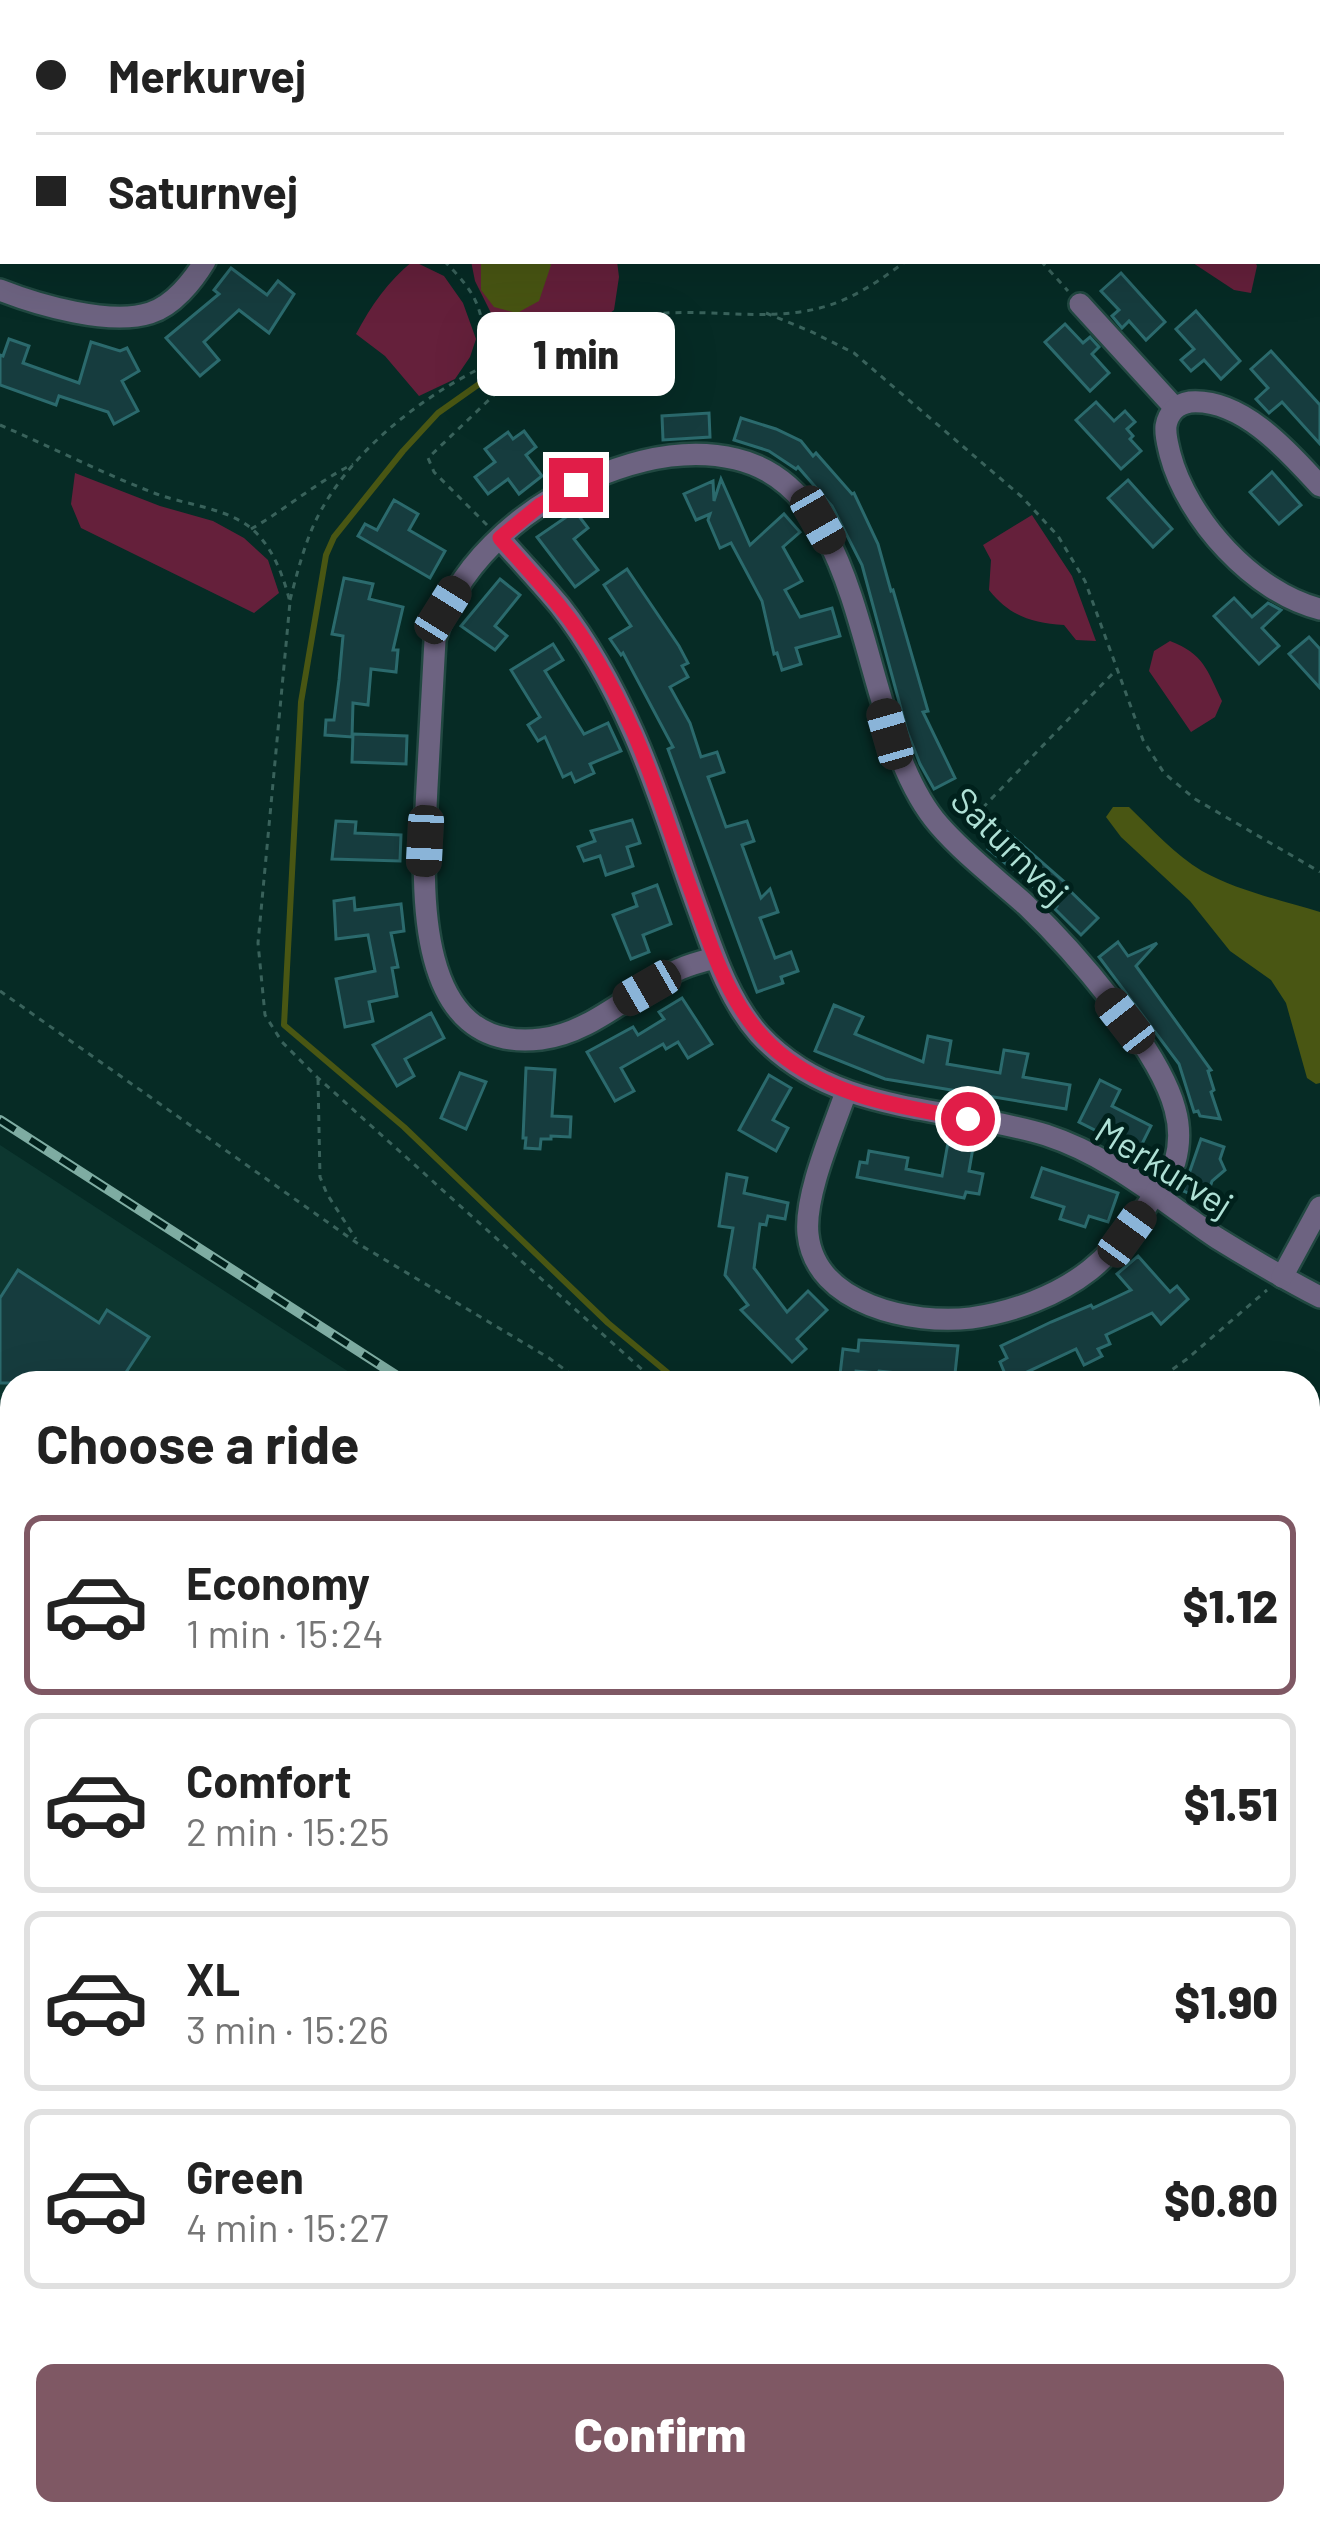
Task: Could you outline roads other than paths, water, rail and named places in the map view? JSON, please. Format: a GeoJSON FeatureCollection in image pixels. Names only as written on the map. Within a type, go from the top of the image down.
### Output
{"type":"FeatureCollection","features":[{"type":"Feature","properties":{"kind":"street"},"geometry":{"type":"LineString","coordinates":[[0,290],[32,303],[128,317],[165,306],[203,264]]}},
{"type":"Feature","properties":{"kind":"street"},"geometry":{"type":"LineString","coordinates":[[1080,304],[1175,408]]}},
{"type":"Feature","properties":{"kind":"street"},"geometry":{"type":"LineString","coordinates":[[1320,486],[1286,447],[1233,412],[1204,403],[1183,403],[1167,421],[1174,468],[1186,497],[1214,536],[1249,571],[1283,595],[1320,609]]}},
{"type":"Feature","properties":{"kind":"street","name":"Saturnvej"},"geometry":{"type":"LineString","coordinates":[[715,958],[679,969],[583,1026],[544,1039],[508,1039],[481,1029],[458,1011],[443,984],[428,936],[423,882],[435,640],[443,610],[462,579],[540,505],[576,485],[645,460],[709,454],[749,462],[780,477],[818,520],[839,557],[890,734],[920,800],[952,839],[1074,954],[1151,1055],[1174,1103],[1180,1135],[1175,1162],[1156,1194],[1127,1234],[1089,1270],[1045,1297],[1009,1310],[969,1318],[932,1318],[857,1300],[832,1282],[818,1264],[807,1229],[816,1183],[846,1092]]}},
{"type":"Feature","properties":{"kind":"street","name":"Merkurvej"},"geometry":{"type":"LineString","coordinates":[[500,538],[563,610],[608,681],[635,735],[715,958],[758,1033],[786,1058],[846,1092],[1046,1135],[1106,1162],[1217,1237],[1320,1297]]}},
{"type":"Feature","properties":{"kind":"street"},"geometry":{"type":"LineString","coordinates":[[1282,1277],[1320,1207]]}},
{"type":"Feature","properties":{"kind":"waterway"},"geometry":{"type":"LineString","coordinates":[[508,350],[517,313]]}},
{"type":"Feature","properties":{"kind":"waterway"},"geometry":{"type":"LineString","coordinates":[[506,365],[438,413],[334,537],[326,555],[301,702],[284,1025],[404,1127],[608,1323],[666,1371]]}},
{"type":"Feature","properties":{"kind":"railway"},"geometry":{"type":"LineString","coordinates":[[0,1120],[389,1371]]}}]}
